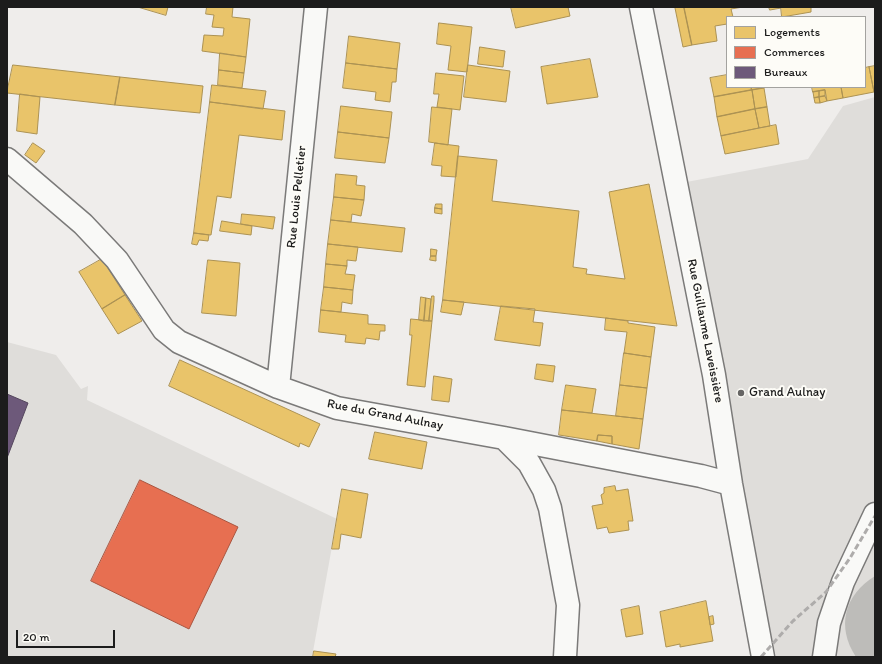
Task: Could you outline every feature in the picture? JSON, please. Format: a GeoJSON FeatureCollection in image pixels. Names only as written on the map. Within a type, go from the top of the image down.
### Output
{"type":"FeatureCollection","features":[{"type":"Feature","properties":{"kind":"street","name":"Rue Louis Pelletier"},"geometry":{"type":"LineString","coordinates":[[278,387],[316,7]]}},
{"type":"Feature","properties":{"kind":"street","name":"Rue Guillaume Laveissière"},"geometry":{"type":"LineString","coordinates":[[640,7],[713,368],[731,484],[763,657]]}},
{"type":"Feature","properties":{"kind":"street","name":"Rue du Grand Aulnay"},"geometry":{"type":"LineString","coordinates":[[7,160],[83,224],[117,260],[164,330],[179,342],[278,387],[337,408],[504,438],[701,476],[731,484]]}},
{"type":"Feature","properties":{"kind":"street"},"geometry":{"type":"LineString","coordinates":[[504,438],[529,463],[544,490],[550,508],[568,605],[565,657]]}},
{"type":"Feature","properties":{"kind":"street"},"geometry":{"type":"LineString","coordinates":[[824,657],[829,623],[842,582],[875,514]]}},
{"type":"Feature","properties":{"kind":"shaded area"},"geometry":{"type":"Polygon","coordinates":[[[875,97],[875,657],[776,657],[714,375],[676,184],[808,159],[843,106],[875,97]]]}},
{"type":"Feature","properties":{"kind":"shaded area"},"geometry":{"type":"Polygon","coordinates":[[[7,342],[56,355],[81,389],[88,386],[87,400],[337,519],[312,657],[7,657],[7,342]]]}},
{"type":"Feature","properties":{"kind":"shaded area"},"geometry":{"type":"Polygon","coordinates":[[[875,576],[875,657],[856,657],[846,634],[846,612],[856,592],[875,576]]]}},
{"type":"Feature","properties":{"kind":"building: Logements"},"geometry":{"type":"Polygon","coordinates":[[[138,7],[168,7],[166,15],[138,7]]]}},
{"type":"Feature","properties":{"kind":"building: Logements"},"geometry":{"type":"Polygon","coordinates":[[[207,7],[233,7],[232,17],[250,19],[246,57],[202,51],[204,35],[223,36],[224,28],[212,27],[214,15],[206,14],[207,7]]]}},
{"type":"Feature","properties":{"kind":"building: Logements"},"geometry":{"type":"Polygon","coordinates":[[[511,7],[568,7],[570,16],[516,28],[511,7]]]}},
{"type":"Feature","properties":{"kind":"building: Logements"},"geometry":{"type":"Polygon","coordinates":[[[684,7],[743,7],[731,9],[733,16],[726,16],[726,24],[715,26],[717,41],[692,45],[684,7]]]}},
{"type":"Feature","properties":{"kind":"building: Logements"},"geometry":{"type":"Polygon","coordinates":[[[684,7],[692,45],[683,47],[675,8],[684,7]]]}},
{"type":"Feature","properties":{"kind":"building: Logements"},"geometry":{"type":"Polygon","coordinates":[[[769,7],[781,7],[781,8],[770,10],[769,7]]]}},
{"type":"Feature","properties":{"kind":"building: Logements"},"geometry":{"type":"Polygon","coordinates":[[[781,7],[811,7],[811,12],[782,16],[781,7]]]}},
{"type":"Feature","properties":{"kind":"building: Logements"},"geometry":{"type":"Polygon","coordinates":[[[439,23],[472,27],[467,72],[448,70],[451,46],[437,44],[439,23]]]}},
{"type":"Feature","properties":{"kind":"building: Logements"},"geometry":{"type":"Polygon","coordinates":[[[349,36],[400,43],[397,69],[346,63],[349,36]]]}},
{"type":"Feature","properties":{"kind":"building: Logements"},"geometry":{"type":"Polygon","coordinates":[[[480,47],[505,51],[503,67],[478,64],[480,47]]]}},
{"type":"Feature","properties":{"kind":"building: Logements"},"geometry":{"type":"Polygon","coordinates":[[[220,53],[246,57],[244,73],[219,70],[220,53]]]}},
{"type":"Feature","properties":{"kind":"building: Logements"},"geometry":{"type":"Polygon","coordinates":[[[590,59],[598,97],[547,104],[541,67],[590,59]]]}},
{"type":"Feature","properties":{"kind":"building: Logements"},"geometry":{"type":"Polygon","coordinates":[[[346,63],[397,69],[396,82],[392,82],[390,102],[375,100],[376,92],[343,88],[346,63]]]}},
{"type":"Feature","properties":{"kind":"building: Logements"},"geometry":{"type":"Polygon","coordinates":[[[13,65],[120,77],[115,105],[7,93],[13,65]]]}},
{"type":"Feature","properties":{"kind":"building: Logements"},"geometry":{"type":"Polygon","coordinates":[[[468,65],[510,71],[506,102],[464,97],[468,65]]]}},
{"type":"Feature","properties":{"kind":"building: Logements"},"geometry":{"type":"Polygon","coordinates":[[[875,66],[875,92],[874,92],[869,67],[875,66]]]}},
{"type":"Feature","properties":{"kind":"building: Logements"},"geometry":{"type":"Polygon","coordinates":[[[869,67],[874,92],[843,98],[841,88],[866,88],[866,68],[869,67]]]}},
{"type":"Feature","properties":{"kind":"building: Logements"},"geometry":{"type":"Polygon","coordinates":[[[219,70],[244,73],[242,88],[218,85],[219,70]]]}},
{"type":"Feature","properties":{"kind":"building: Logements"},"geometry":{"type":"Polygon","coordinates":[[[436,73],[464,76],[460,110],[437,107],[439,94],[434,94],[436,73]]]}},
{"type":"Feature","properties":{"kind":"building: Logements"},"geometry":{"type":"Polygon","coordinates":[[[726,75],[726,88],[751,88],[752,90],[714,97],[710,78],[726,75]]]}},
{"type":"Feature","properties":{"kind":"building: Logements"},"geometry":{"type":"Polygon","coordinates":[[[120,77],[203,86],[200,113],[115,105],[120,77]]]}},
{"type":"Feature","properties":{"kind":"building: Logements"},"geometry":{"type":"Polygon","coordinates":[[[212,85],[266,91],[263,109],[210,102],[212,85]]]}},
{"type":"Feature","properties":{"kind":"building: Logements"},"geometry":{"type":"Polygon","coordinates":[[[751,88],[764,88],[752,90],[751,88]]]}},
{"type":"Feature","properties":{"kind":"building: Logements"},"geometry":{"type":"Polygon","coordinates":[[[764,88],[767,107],[755,109],[752,90],[764,88]]]}},
{"type":"Feature","properties":{"kind":"building: Logements"},"geometry":{"type":"Polygon","coordinates":[[[812,88],[841,88],[843,98],[827,101],[825,90],[813,92],[812,88]]]}},
{"type":"Feature","properties":{"kind":"building: Logements"},"geometry":{"type":"Polygon","coordinates":[[[752,90],[755,109],[717,117],[714,97],[752,90]]]}},
{"type":"Feature","properties":{"kind":"building: Logements"},"geometry":{"type":"Polygon","coordinates":[[[825,90],[825,96],[819,97],[819,91],[825,90]]]}},
{"type":"Feature","properties":{"kind":"building: Logements"},"geometry":{"type":"Polygon","coordinates":[[[819,91],[819,97],[814,98],[813,92],[819,91]]]}},
{"type":"Feature","properties":{"kind":"building: Logements"},"geometry":{"type":"Polygon","coordinates":[[[20,94],[40,97],[37,134],[17,131],[20,94]]]}},
{"type":"Feature","properties":{"kind":"building: Logements"},"geometry":{"type":"Polygon","coordinates":[[[825,96],[827,101],[820,103],[819,97],[825,96]]]}},
{"type":"Feature","properties":{"kind":"building: Logements"},"geometry":{"type":"Polygon","coordinates":[[[819,97],[820,103],[815,103],[814,98],[819,97]]]}},
{"type":"Feature","properties":{"kind":"building: Logements"},"geometry":{"type":"Polygon","coordinates":[[[210,102],[285,111],[282,140],[239,135],[231,198],[217,196],[211,235],[194,233],[210,102]]]}},
{"type":"Feature","properties":{"kind":"building: Logements"},"geometry":{"type":"Polygon","coordinates":[[[341,106],[392,112],[389,138],[338,132],[341,106]]]}},
{"type":"Feature","properties":{"kind":"building: Logements"},"geometry":{"type":"Polygon","coordinates":[[[432,107],[452,109],[448,145],[429,142],[432,107]]]}},
{"type":"Feature","properties":{"kind":"building: Logements"},"geometry":{"type":"Polygon","coordinates":[[[767,107],[770,126],[759,128],[755,109],[767,107]]]}},
{"type":"Feature","properties":{"kind":"building: Logements"},"geometry":{"type":"Polygon","coordinates":[[[755,109],[759,128],[721,136],[717,117],[755,109]]]}},
{"type":"Feature","properties":{"kind":"building: Logements"},"geometry":{"type":"Polygon","coordinates":[[[776,125],[779,144],[725,154],[721,136],[776,125]]]}},
{"type":"Feature","properties":{"kind":"building: Logements"},"geometry":{"type":"Polygon","coordinates":[[[338,132],[389,138],[385,163],[335,158],[338,132]]]}},
{"type":"Feature","properties":{"kind":"building: Logements"},"geometry":{"type":"Polygon","coordinates":[[[33,143],[45,151],[36,163],[25,155],[33,143]]]}},
{"type":"Feature","properties":{"kind":"building: Logements"},"geometry":{"type":"Polygon","coordinates":[[[435,143],[459,146],[456,177],[441,176],[442,166],[432,165],[435,143]]]}},
{"type":"Feature","properties":{"kind":"building: Logements"},"geometry":{"type":"Polygon","coordinates":[[[458,156],[497,160],[492,201],[579,211],[573,267],[587,269],[586,274],[625,279],[609,192],[649,184],[677,326],[443,300],[458,156]]]}},
{"type":"Feature","properties":{"kind":"building: Logements"},"geometry":{"type":"Polygon","coordinates":[[[336,174],[357,176],[356,185],[365,186],[364,200],[334,197],[336,174]]]}},
{"type":"Feature","properties":{"kind":"building: Logements"},"geometry":{"type":"Polygon","coordinates":[[[334,197],[364,200],[361,216],[352,214],[351,222],[331,220],[334,197]]]}},
{"type":"Feature","properties":{"kind":"building: Logements"},"geometry":{"type":"Polygon","coordinates":[[[436,204],[442,204],[442,209],[435,208],[436,204]]]}},
{"type":"Feature","properties":{"kind":"building: Logements"},"geometry":{"type":"Polygon","coordinates":[[[435,208],[442,209],[442,214],[435,213],[435,208]]]}},
{"type":"Feature","properties":{"kind":"building: Logements"},"geometry":{"type":"Polygon","coordinates":[[[242,214],[275,217],[273,229],[241,224],[242,214]]]}},
{"type":"Feature","properties":{"kind":"building: Logements"},"geometry":{"type":"Polygon","coordinates":[[[331,220],[405,228],[402,252],[328,244],[331,220]]]}},
{"type":"Feature","properties":{"kind":"building: Logements"},"geometry":{"type":"Polygon","coordinates":[[[222,221],[252,226],[251,235],[220,231],[222,221]]]}},
{"type":"Feature","properties":{"kind":"building: Logements"},"geometry":{"type":"Polygon","coordinates":[[[194,233],[209,235],[208,241],[199,240],[197,245],[192,244],[194,233]]]}},
{"type":"Feature","properties":{"kind":"building: Logements"},"geometry":{"type":"Polygon","coordinates":[[[328,244],[358,247],[356,261],[347,260],[347,266],[326,264],[328,244]]]}},
{"type":"Feature","properties":{"kind":"building: Logements"},"geometry":{"type":"Polygon","coordinates":[[[431,249],[437,250],[436,256],[431,256],[431,249]]]}},
{"type":"Feature","properties":{"kind":"building: Logements"},"geometry":{"type":"Polygon","coordinates":[[[431,256],[436,256],[436,261],[430,260],[431,256]]]}},
{"type":"Feature","properties":{"kind":"building: Logements"},"geometry":{"type":"Polygon","coordinates":[[[102,259],[125,295],[102,309],[79,272],[102,259]]]}},
{"type":"Feature","properties":{"kind":"building: Logements"},"geometry":{"type":"Polygon","coordinates":[[[208,260],[240,263],[236,316],[202,313],[208,260]]]}},
{"type":"Feature","properties":{"kind":"building: Logements"},"geometry":{"type":"Polygon","coordinates":[[[326,264],[347,266],[345,274],[355,275],[353,290],[324,287],[326,264]]]}},
{"type":"Feature","properties":{"kind":"building: Logements"},"geometry":{"type":"Polygon","coordinates":[[[324,287],[353,290],[352,304],[342,302],[341,312],[321,310],[324,287]]]}},
{"type":"Feature","properties":{"kind":"building: Logements"},"geometry":{"type":"Polygon","coordinates":[[[125,295],[142,321],[118,334],[102,309],[125,295]]]}},
{"type":"Feature","properties":{"kind":"building: Logements"},"geometry":{"type":"Polygon","coordinates":[[[432,296],[434,296],[434,301],[432,321],[429,321],[432,296]]]}},
{"type":"Feature","properties":{"kind":"building: Logements"},"geometry":{"type":"Polygon","coordinates":[[[421,297],[426,298],[424,321],[419,320],[421,297]]]}},
{"type":"Feature","properties":{"kind":"building: Logements"},"geometry":{"type":"Polygon","coordinates":[[[426,298],[431,299],[429,321],[424,321],[426,298]]]}},
{"type":"Feature","properties":{"kind":"building: Logements"},"geometry":{"type":"Polygon","coordinates":[[[443,300],[464,302],[461,315],[441,312],[443,300]]]}},
{"type":"Feature","properties":{"kind":"building: Logements"},"geometry":{"type":"Polygon","coordinates":[[[501,306],[535,309],[533,322],[543,323],[540,346],[495,340],[501,306]]]}},
{"type":"Feature","properties":{"kind":"building: Logements"},"geometry":{"type":"Polygon","coordinates":[[[321,310],[368,315],[368,324],[385,325],[385,331],[380,331],[379,340],[366,338],[365,344],[345,342],[346,335],[319,332],[321,310]]]}},
{"type":"Feature","properties":{"kind":"building: Logements"},"geometry":{"type":"Polygon","coordinates":[[[606,318],[655,327],[651,357],[624,353],[627,332],[605,330],[606,318]]]}},
{"type":"Feature","properties":{"kind":"building: Logements"},"geometry":{"type":"Polygon","coordinates":[[[411,319],[432,321],[425,387],[407,385],[412,335],[410,335],[411,319]]]}},
{"type":"Feature","properties":{"kind":"building: Logements"},"geometry":{"type":"Polygon","coordinates":[[[624,353],[651,357],[647,388],[620,385],[624,353]]]}},
{"type":"Feature","properties":{"kind":"building: Logements"},"geometry":{"type":"Polygon","coordinates":[[[180,360],[320,424],[309,447],[300,443],[299,447],[169,386],[180,360]]]}},
{"type":"Feature","properties":{"kind":"building: Logements"},"geometry":{"type":"Polygon","coordinates":[[[537,364],[555,366],[553,382],[535,379],[537,364]]]}},
{"type":"Feature","properties":{"kind":"building: Logements"},"geometry":{"type":"Polygon","coordinates":[[[434,376],[452,379],[449,402],[432,400],[434,376]]]}},
{"type":"Feature","properties":{"kind":"building: Logements"},"geometry":{"type":"Polygon","coordinates":[[[566,385],[596,389],[592,413],[562,410],[566,385]]]}},
{"type":"Feature","properties":{"kind":"building: Logements"},"geometry":{"type":"Polygon","coordinates":[[[620,385],[647,388],[643,419],[616,416],[620,385]]]}},
{"type":"Feature","properties":{"kind":"building: Logements"},"geometry":{"type":"Polygon","coordinates":[[[562,410],[643,419],[639,449],[612,444],[612,436],[598,435],[597,441],[559,435],[562,410]]]}},
{"type":"Feature","properties":{"kind":"building: Logements"},"geometry":{"type":"Polygon","coordinates":[[[375,432],[427,442],[422,469],[369,459],[375,432]]]}},
{"type":"Feature","properties":{"kind":"building: Logements"},"geometry":{"type":"Polygon","coordinates":[[[598,435],[612,436],[612,444],[597,441],[598,435]]]}},
{"type":"Feature","properties":{"kind":"building: Logements"},"geometry":{"type":"Polygon","coordinates":[[[615,486],[616,491],[628,489],[633,521],[628,521],[629,530],[609,533],[607,527],[597,529],[592,506],[603,504],[601,495],[604,493],[604,488],[615,486]]]}},
{"type":"Feature","properties":{"kind":"building: Logements"},"geometry":{"type":"Polygon","coordinates":[[[342,489],[368,494],[361,538],[341,534],[339,549],[332,549],[342,489]]]}},
{"type":"Feature","properties":{"kind":"building: Logements"},"geometry":{"type":"Polygon","coordinates":[[[706,601],[713,641],[680,647],[680,644],[666,647],[660,612],[706,601]]]}},
{"type":"Feature","properties":{"kind":"building: Logements"},"geometry":{"type":"Polygon","coordinates":[[[639,606],[643,634],[626,637],[621,610],[639,606]]]}},
{"type":"Feature","properties":{"kind":"building: Logements"},"geometry":{"type":"Polygon","coordinates":[[[713,616],[714,624],[710,625],[709,617],[713,616]]]}},
{"type":"Feature","properties":{"kind":"building: Logements"},"geometry":{"type":"Polygon","coordinates":[[[314,651],[336,654],[335,657],[313,657],[314,651]]]}},
{"type":"Feature","properties":{"kind":"building: Commerces"},"geometry":{"type":"Polygon","coordinates":[[[140,480],[238,527],[189,629],[91,581],[140,480]]]}},
{"type":"Feature","properties":{"kind":"building: Bureaux"},"geometry":{"type":"Polygon","coordinates":[[[7,394],[28,403],[7,458],[7,394]]]}},
{"type":"Feature","properties":{"kind":"railway"},"geometry":{"type":"LineString","coordinates":[[761,657],[793,621],[826,592],[850,558],[875,516]]}},
{"type":"Feature","properties":{"kind":"place","name":"Grand Aulnay"},"geometry":{"type":"Point","coordinates":[741,393]}}]}
